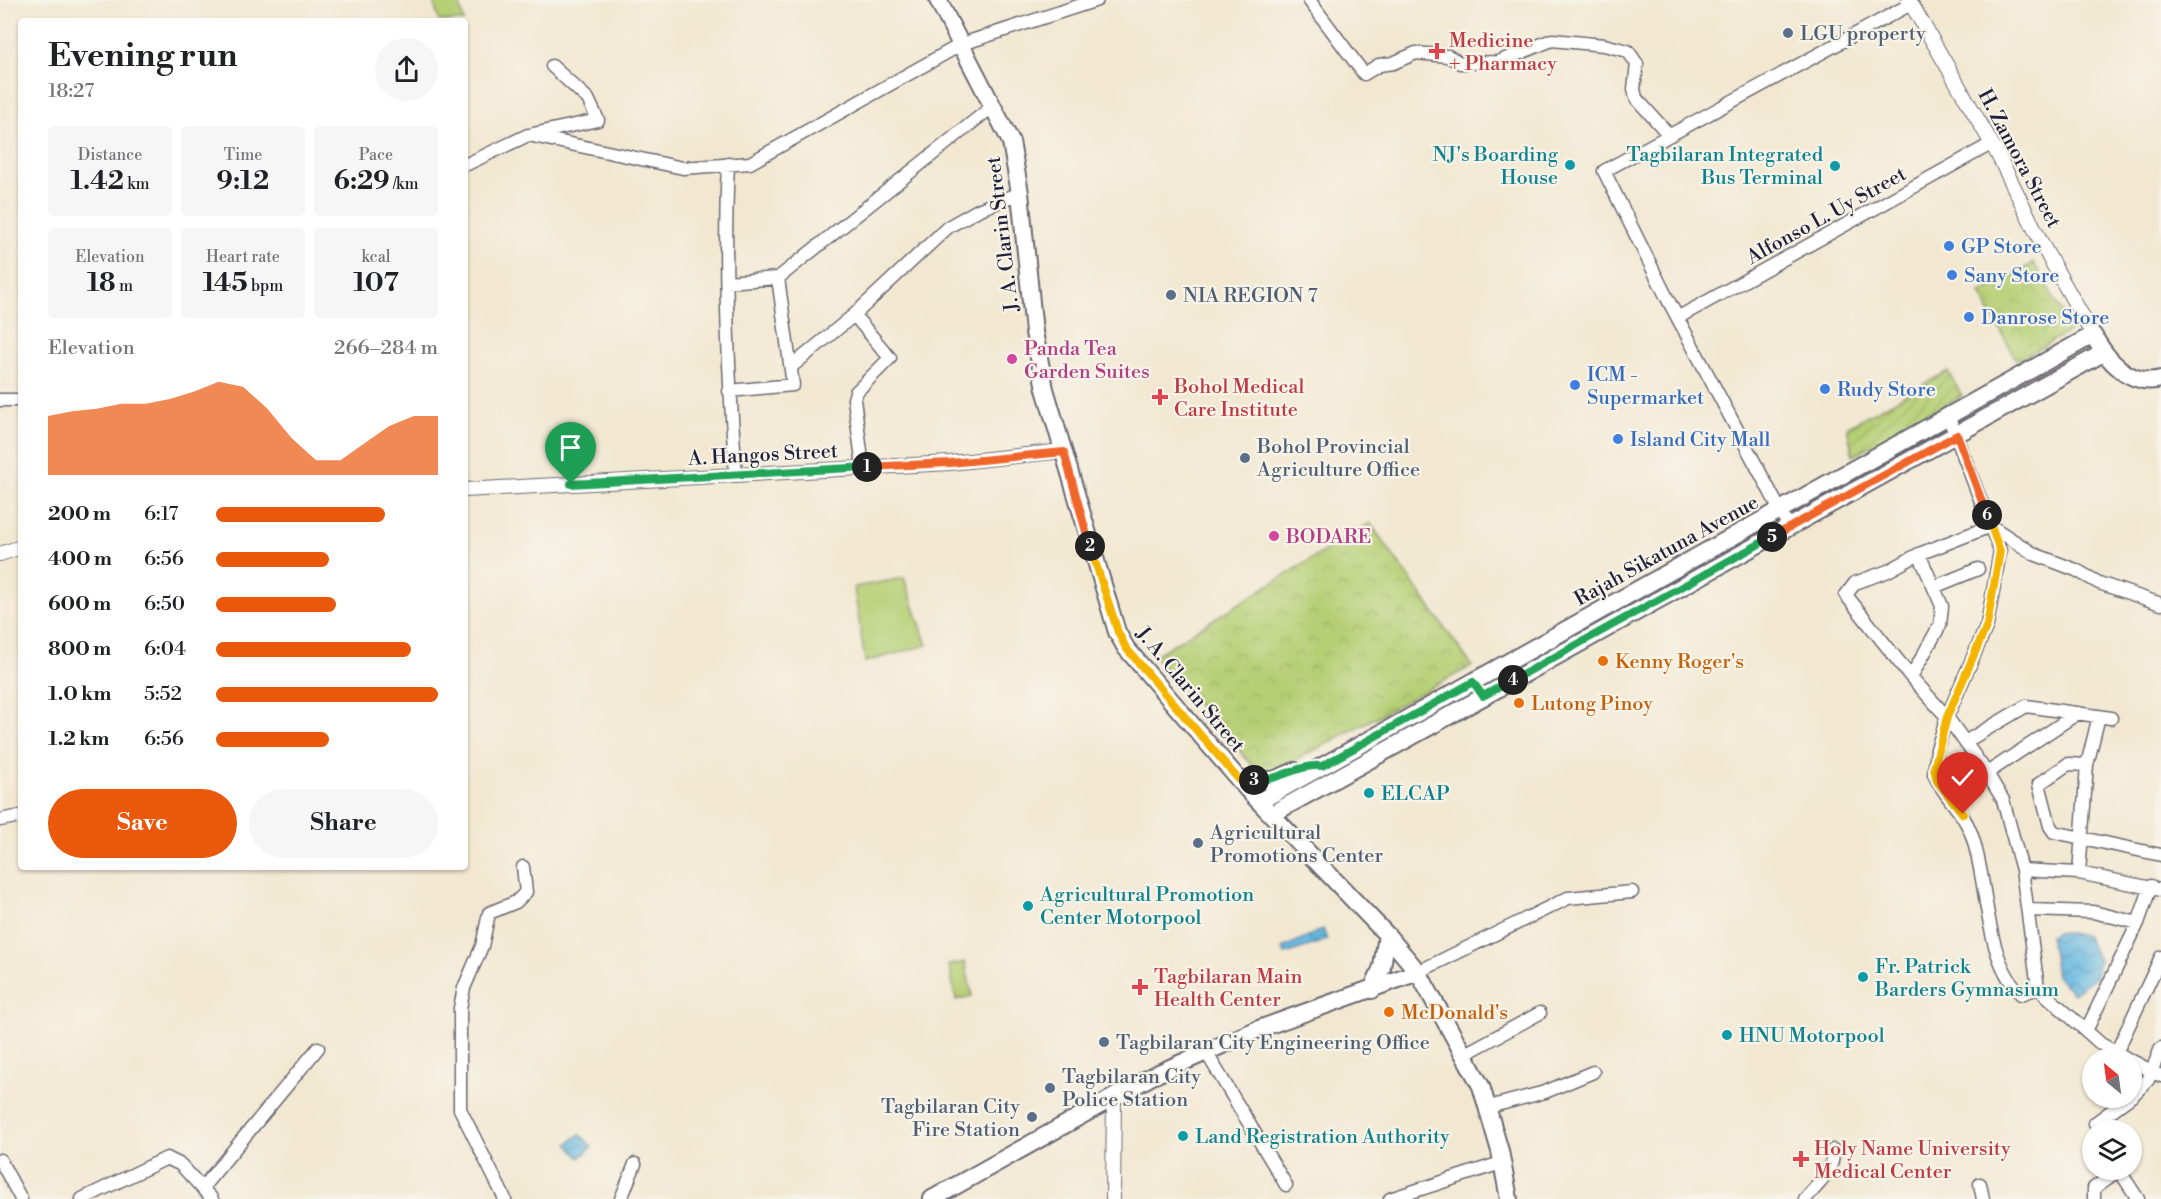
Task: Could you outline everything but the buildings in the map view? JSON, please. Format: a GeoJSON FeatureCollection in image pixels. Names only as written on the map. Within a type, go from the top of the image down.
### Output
{"type":"FeatureCollection","features":[{"type":"Feature","properties":{"kind":"main road","name":"J. A. Clarin Street"},"geometry":{"type":"LineString","coordinates":[[938,0],[1011,142],[1020,193],[1034,332],[1045,389],[1096,569],[1122,640],[1239,780],[1387,935],[1418,972],[1481,1086],[1489,1107],[1509,1199]]}},
{"type":"Feature","properties":{"kind":"main road"},"geometry":{"type":"LineString","coordinates":[[2093,336],[2103,353],[2122,372],[2149,382],[2161,380]]}},
{"type":"Feature","properties":{"kind":"main road","name":"Rajah Sikatuna Avenue"},"geometry":{"type":"LineString","coordinates":[[1260,801],[2093,336]]}},
{"type":"Feature","properties":{"kind":"main road"},"geometry":{"type":"LineString","coordinates":[[1272,814],[2103,353]]}},
{"type":"Feature","properties":{"kind":"main road"},"geometry":{"type":"LineString","coordinates":[[1803,498],[1811,515]]}},
{"type":"Feature","properties":{"kind":"main road"},"geometry":{"type":"LineString","coordinates":[[1473,682],[1483,696]]}},
{"type":"Feature","properties":{"kind":"main road"},"geometry":{"type":"LineString","coordinates":[[1239,780],[1274,780],[1304,767],[1322,766]]}},
{"type":"Feature","properties":{"kind":"main road"},"geometry":{"type":"LineString","coordinates":[[1372,990],[1382,967],[1387,935]]}},
{"type":"Feature","properties":{"kind":"main road"},"geometry":{"type":"LineString","coordinates":[[932,1199],[1114,1097],[1206,1052],[1256,1030],[1418,972]]}},
{"type":"Feature","properties":{"kind":"street"},"geometry":{"type":"LineString","coordinates":[[528,135],[683,168],[750,163],[962,44],[1097,0]]}},
{"type":"Feature","properties":{"kind":"street"},"geometry":{"type":"LineString","coordinates":[[1309,0],[1364,74],[1379,65],[1393,63],[1416,53],[1448,56],[1460,63],[1498,62],[1552,40],[1604,45],[1628,51],[1637,64],[1634,89],[1636,98],[1669,135]]}},
{"type":"Feature","properties":{"kind":"street"},"geometry":{"type":"LineString","coordinates":[[1790,527],[1604,171],[1910,2]]}},
{"type":"Feature","properties":{"kind":"street","name":"H. Zamora Street"},"geometry":{"type":"LineString","coordinates":[[1910,2],[1991,144],[2045,250],[2093,336]]}},
{"type":"Feature","properties":{"kind":"street"},"geometry":{"type":"LineString","coordinates":[[468,164],[528,135],[598,120],[588,99],[552,66]]}},
{"type":"Feature","properties":{"kind":"street"},"geometry":{"type":"LineString","coordinates":[[727,282],[778,278],[993,106]]}},
{"type":"Feature","properties":{"kind":"street","name":"Alfonso L. Uy Street"},"geometry":{"type":"LineString","coordinates":[[1679,317],[1991,144]]}},
{"type":"Feature","properties":{"kind":"street"},"geometry":{"type":"LineString","coordinates":[[728,164],[725,220],[729,391],[736,475]]}},
{"type":"Feature","properties":{"kind":"street"},"geometry":{"type":"LineString","coordinates":[[791,368],[854,315],[948,227],[978,210],[1020,193]]}},
{"type":"Feature","properties":{"kind":"street"},"geometry":{"type":"LineString","coordinates":[[729,391],[793,385],[778,278]]}},
{"type":"Feature","properties":{"kind":"street"},"geometry":{"type":"LineString","coordinates":[[854,315],[890,358],[856,392],[854,399],[863,467]]}},
{"type":"Feature","properties":{"kind":"street"},"geometry":{"type":"LineString","coordinates":[[0,400],[18,400]]}},
{"type":"Feature","properties":{"kind":"street"},"geometry":{"type":"LineString","coordinates":[[1949,418],[2000,551],[1987,625],[1947,717],[1937,749],[1934,774],[1963,814],[1971,832],[1980,863],[1997,955],[2013,986],[2021,994],[2038,988]]}},
{"type":"Feature","properties":{"kind":"street","name":"A. Hangos Street"},"geometry":{"type":"LineString","coordinates":[[468,490],[950,463],[1064,452]]}},
{"type":"Feature","properties":{"kind":"street"},"geometry":{"type":"LineString","coordinates":[[1991,526],[1919,554],[1888,571],[1855,583],[1846,595],[1911,677],[1947,717],[1987,773],[2003,800],[2022,870],[2038,988],[2108,1048]]}},
{"type":"Feature","properties":{"kind":"street"},"geometry":{"type":"LineString","coordinates":[[1991,526],[2034,554],[2076,570],[2099,583],[2161,604]]}},
{"type":"Feature","properties":{"kind":"street"},"geometry":{"type":"LineString","coordinates":[[0,554],[18,549]]}},
{"type":"Feature","properties":{"kind":"street"},"geometry":{"type":"LineString","coordinates":[[1911,677],[1940,625],[1942,606],[1919,554]]}},
{"type":"Feature","properties":{"kind":"street"},"geometry":{"type":"LineString","coordinates":[[1934,587],[1978,569]]}},
{"type":"Feature","properties":{"kind":"street"},"geometry":{"type":"LineString","coordinates":[[1965,742],[2019,708],[2026,706],[2105,717],[2087,765],[2079,873]]}},
{"type":"Feature","properties":{"kind":"street"},"geometry":{"type":"LineString","coordinates":[[1987,773],[2078,713]]}},
{"type":"Feature","properties":{"kind":"street"},"geometry":{"type":"LineString","coordinates":[[2087,765],[2068,764],[2039,784],[2050,826],[2054,832],[2161,855]]}},
{"type":"Feature","properties":{"kind":"street"},"geometry":{"type":"LineString","coordinates":[[0,820],[18,817]]}},
{"type":"Feature","properties":{"kind":"street"},"geometry":{"type":"LineString","coordinates":[[505,1199],[460,1109],[460,1008],[464,988],[482,946],[489,913],[516,902],[526,892],[523,867]]}},
{"type":"Feature","properties":{"kind":"street"},"geometry":{"type":"LineString","coordinates":[[2022,870],[2079,873],[2156,888],[2088,1029]]}},
{"type":"Feature","properties":{"kind":"street"},"geometry":{"type":"LineString","coordinates":[[1418,972],[1568,898],[1632,892]]}},
{"type":"Feature","properties":{"kind":"street"},"geometry":{"type":"LineString","coordinates":[[2029,910],[2093,912],[2138,923]]}},
{"type":"Feature","properties":{"kind":"street"},"geometry":{"type":"LineString","coordinates":[[2118,1048],[2161,957]]}},
{"type":"Feature","properties":{"kind":"street"},"geometry":{"type":"LineString","coordinates":[[1463,1055],[1540,1013]]}},
{"type":"Feature","properties":{"kind":"street"},"geometry":{"type":"LineString","coordinates":[[202,1188],[318,1048]]}},
{"type":"Feature","properties":{"kind":"street"},"geometry":{"type":"LineString","coordinates":[[2142,1086],[2156,1073],[2161,1048]]}},
{"type":"Feature","properties":{"kind":"street"},"geometry":{"type":"LineString","coordinates":[[1206,1052],[1286,1185]]}},
{"type":"Feature","properties":{"kind":"street"},"geometry":{"type":"LineString","coordinates":[[2142,1066],[2156,1073]]}},
{"type":"Feature","properties":{"kind":"street"},"geometry":{"type":"LineString","coordinates":[[1489,1107],[1545,1092],[1593,1072]]}},
{"type":"Feature","properties":{"kind":"street"},"geometry":{"type":"LineString","coordinates":[[1113,1199],[1114,1097]]}},
{"type":"Feature","properties":{"kind":"street"},"geometry":{"type":"LineString","coordinates":[[2099,1120],[2115,1108]]}},
{"type":"Feature","properties":{"kind":"street"},"geometry":{"type":"LineString","coordinates":[[1805,1199],[1829,1172],[1833,1161],[1833,1150]]}},
{"type":"Feature","properties":{"kind":"street"},"geometry":{"type":"LineString","coordinates":[[82,1199],[167,1158],[181,1165],[212,1199]]}},
{"type":"Feature","properties":{"kind":"street"},"geometry":{"type":"LineString","coordinates":[[0,1160],[21,1199]]}},
{"type":"Feature","properties":{"kind":"street"},"geometry":{"type":"LineString","coordinates":[[1390,1199],[1501,1163]]}},
{"type":"Feature","properties":{"kind":"street"},"geometry":{"type":"LineString","coordinates":[[621,1199],[635,1164]]}},
{"type":"Feature","properties":{"kind":"street"},"geometry":{"type":"LineString","coordinates":[[2094,1199],[2094,1188],[2105,1180]]}},
{"type":"Feature","properties":{"kind":"street"},"geometry":{"type":"LineString","coordinates":[[2126,1180],[2138,1199]]}},
{"type":"Feature","properties":{"kind":"street"},"geometry":{"type":"LineString","coordinates":[[1980,1184],[1983,1199]]}},
{"type":"Feature","properties":{"kind":"green space"},"geometry":{"type":"Polygon","coordinates":[[[433,0],[458,0],[463,18],[438,18],[433,0]]]}},
{"type":"Feature","properties":{"kind":"green space"},"geometry":{"type":"Polygon","coordinates":[[[2034,263],[2072,330],[2017,361],[1980,293],[2034,263]]]}},
{"type":"Feature","properties":{"kind":"green space"},"geometry":{"type":"Polygon","coordinates":[[[1948,371],[1962,396],[1853,456],[1847,427],[1948,371]]]}},
{"type":"Feature","properties":{"kind":"green space"},"geometry":{"type":"Polygon","coordinates":[[[1370,523],[1472,666],[1279,769],[1269,771],[1251,764],[1154,656],[1370,523]]]}},
{"type":"Feature","properties":{"kind":"green space"},"geometry":{"type":"Polygon","coordinates":[[[904,578],[927,645],[865,662],[854,587],[904,578]]]}},
{"type":"Feature","properties":{"kind":"green space"},"geometry":{"type":"Polygon","coordinates":[[[965,962],[972,996],[956,1000],[949,965],[965,962]]]}},
{"type":"Feature","properties":{"kind":"water"},"geometry":{"type":"Polygon","coordinates":[[[1323,929],[1327,940],[1285,954],[1283,948],[1323,929]]]}},
{"type":"Feature","properties":{"kind":"water"},"geometry":{"type":"Polygon","coordinates":[[[2057,932],[2086,935],[2099,960],[2096,976],[2073,993],[2056,976],[2050,936],[2057,932]]]}},
{"type":"Feature","properties":{"kind":"water"},"geometry":{"type":"Polygon","coordinates":[[[580,1134],[592,1147],[580,1158],[568,1144],[580,1134]]]}},
{"type":"Feature","properties":{"kind":"place","name":"LGU property"},"geometry":{"type":"Point","coordinates":[1788,33]}},
{"type":"Feature","properties":{"kind":"place","name":"Medicine + Pharmacy"},"geometry":{"type":"Point","coordinates":[1437,51]}},
{"type":"Feature","properties":{"kind":"place","name":"NJ's Boarding House"},"geometry":{"type":"Point","coordinates":[1570,165]}},
{"type":"Feature","properties":{"kind":"place","name":"Tagbilaran Integrated Bus Terminal"},"geometry":{"type":"Point","coordinates":[1835,166]}},
{"type":"Feature","properties":{"kind":"place","name":"GP Store"},"geometry":{"type":"Point","coordinates":[1949,246]}},
{"type":"Feature","properties":{"kind":"place","name":"Sany Store"},"geometry":{"type":"Point","coordinates":[1952,275]}},
{"type":"Feature","properties":{"kind":"place","name":"NIA REGION 7"},"geometry":{"type":"Point","coordinates":[1171,295]}},
{"type":"Feature","properties":{"kind":"place","name":"Danrose Store"},"geometry":{"type":"Point","coordinates":[1969,317]}},
{"type":"Feature","properties":{"kind":"place","name":"Panda Tea Garden Suites"},"geometry":{"type":"Point","coordinates":[1012,359]}},
{"type":"Feature","properties":{"kind":"place","name":"ICM - Supermarket"},"geometry":{"type":"Point","coordinates":[1575,385]}},
{"type":"Feature","properties":{"kind":"place","name":"Rudy Store"},"geometry":{"type":"Point","coordinates":[1825,389]}},
{"type":"Feature","properties":{"kind":"place","name":"Bohol Medical Care Institute"},"geometry":{"type":"Point","coordinates":[1160,397]}},
{"type":"Feature","properties":{"kind":"place","name":"Island City Mall"},"geometry":{"type":"Point","coordinates":[1618,439]}},
{"type":"Feature","properties":{"kind":"place","name":"Bohol Provincial Agriculture Office"},"geometry":{"type":"Point","coordinates":[1245,458]}},
{"type":"Feature","properties":{"kind":"place","name":"BODARE"},"geometry":{"type":"Point","coordinates":[1274,536]}},
{"type":"Feature","properties":{"kind":"place","name":"Kenny Roger's"},"geometry":{"type":"Point","coordinates":[1603,661]}},
{"type":"Feature","properties":{"kind":"place","name":"Lutong Pinoy"},"geometry":{"type":"Point","coordinates":[1519,703]}},
{"type":"Feature","properties":{"kind":"place","name":"ELCAP"},"geometry":{"type":"Point","coordinates":[1369,793]}},
{"type":"Feature","properties":{"kind":"place","name":"Agricultural Promotions Center"},"geometry":{"type":"Point","coordinates":[1198,843]}},
{"type":"Feature","properties":{"kind":"place","name":"Agricultural Promotion Center Motorpool"},"geometry":{"type":"Point","coordinates":[1028,906]}},
{"type":"Feature","properties":{"kind":"place","name":"Fr. Patrick Barders Gymnasium"},"geometry":{"type":"Point","coordinates":[1863,977]}},
{"type":"Feature","properties":{"kind":"place","name":"Tagbilaran Main Health Center"},"geometry":{"type":"Point","coordinates":[1140,987]}},
{"type":"Feature","properties":{"kind":"place","name":"McDonald's"},"geometry":{"type":"Point","coordinates":[1389,1012]}},
{"type":"Feature","properties":{"kind":"place","name":"HNU Motorpool"},"geometry":{"type":"Point","coordinates":[1727,1035]}},
{"type":"Feature","properties":{"kind":"place","name":"Tagbilaran City Engineering Office"},"geometry":{"type":"Point","coordinates":[1104,1042]}},
{"type":"Feature","properties":{"kind":"place","name":"Tagbilaran City Police Station"},"geometry":{"type":"Point","coordinates":[1050,1088]}},
{"type":"Feature","properties":{"kind":"place","name":"Tagbilaran City Fire Station"},"geometry":{"type":"Point","coordinates":[1032,1117]}},
{"type":"Feature","properties":{"kind":"place","name":"Land Registration Authority"},"geometry":{"type":"Point","coordinates":[1183,1136]}},
{"type":"Feature","properties":{"kind":"place","name":"Holy Name University Medical Center"},"geometry":{"type":"Point","coordinates":[1801,1159]}},
{"type":"Feature","properties":{"kind":"route"},"geometry":{"type":"LineString","coordinates":[[571,484],[950,463],[1064,452],[1096,569],[1126,648],[1239,780],[1266,781],[1274,780],[1304,767],[1322,766],[1473,682],[1483,696],[1957,435],[2000,551],[1987,625],[1947,717],[1934,768],[1937,781],[1963,814]]}}]}
